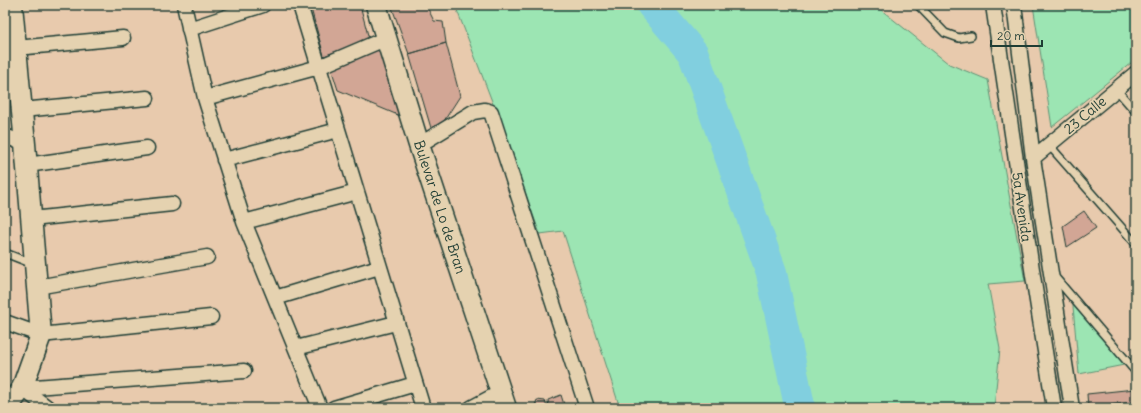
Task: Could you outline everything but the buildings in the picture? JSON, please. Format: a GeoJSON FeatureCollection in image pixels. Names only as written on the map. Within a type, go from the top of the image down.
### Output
{"type":"FeatureCollection","features":[{"type":"Feature","properties":{"kind":"street"},"geometry":{"type":"LineString","coordinates":[[7,408],[22,388],[40,336],[32,219],[22,110],[15,59],[12,5]]}},
{"type":"Feature","properties":{"kind":"street"},"geometry":{"type":"LineString","coordinates":[[184,5],[205,98],[244,222],[320,408]]}},
{"type":"Feature","properties":{"kind":"street"},"geometry":{"type":"LineString","coordinates":[[189,30],[263,5]]}},
{"type":"Feature","properties":{"kind":"street"},"geometry":{"type":"LineString","coordinates":[[300,5],[423,408]]}},
{"type":"Feature","properties":{"kind":"street","name":"Bulevar de Lo de Bran"},"geometry":{"type":"LineString","coordinates":[[376,5],[419,145],[503,400]]}},
{"type":"Feature","properties":{"kind":"street","name":"5a Avenida"},"geometry":{"type":"LineString","coordinates":[[993,5],[1054,408]]}},
{"type":"Feature","properties":{"kind":"street","name":"5a Avenida"},"geometry":{"type":"LineString","coordinates":[[1014,5],[1033,158],[1072,408]]}},
{"type":"Feature","properties":{"kind":"street"},"geometry":{"type":"LineString","coordinates":[[15,59],[124,38]]}},
{"type":"Feature","properties":{"kind":"street"},"geometry":{"type":"LineString","coordinates":[[205,98],[319,67],[387,38]]}},
{"type":"Feature","properties":{"kind":"street"},"geometry":{"type":"LineString","coordinates":[[1003,75],[1022,72]]}},
{"type":"Feature","properties":{"kind":"street","name":"23 Calle"},"geometry":{"type":"LineString","coordinates":[[1033,158],[1136,73]]}},
{"type":"Feature","properties":{"kind":"street"},"geometry":{"type":"LineString","coordinates":[[22,110],[147,98]]}},
{"type":"Feature","properties":{"kind":"street"},"geometry":{"type":"LineString","coordinates":[[419,145],[473,112],[485,110],[491,112],[587,408]]}},
{"type":"Feature","properties":{"kind":"street"},"geometry":{"type":"LineString","coordinates":[[224,160],[338,130]]}},
{"type":"Feature","properties":{"kind":"street"},"geometry":{"type":"LineString","coordinates":[[5,136],[25,144]]}},
{"type":"Feature","properties":{"kind":"street"},"geometry":{"type":"LineString","coordinates":[[27,165],[147,148]]}},
{"type":"Feature","properties":{"kind":"street"},"geometry":{"type":"LineString","coordinates":[[244,222],[357,192]]}},
{"type":"Feature","properties":{"kind":"street"},"geometry":{"type":"LineString","coordinates":[[32,219],[172,204]]}},
{"type":"Feature","properties":{"kind":"street"},"geometry":{"type":"LineString","coordinates":[[37,287],[206,257]]}},
{"type":"Feature","properties":{"kind":"street"},"geometry":{"type":"LineString","coordinates":[[275,298],[379,267]]}},
{"type":"Feature","properties":{"kind":"street"},"geometry":{"type":"LineString","coordinates":[[5,322],[40,336],[211,317]]}},
{"type":"Feature","properties":{"kind":"street"},"geometry":{"type":"LineString","coordinates":[[296,348],[396,323]]}},
{"type":"Feature","properties":{"kind":"street"},"geometry":{"type":"LineString","coordinates":[[22,388],[244,371]]}},
{"type":"Feature","properties":{"kind":"street"},"geometry":{"type":"LineString","coordinates":[[334,408],[415,384]]}},
{"type":"Feature","properties":{"kind":"street"},"geometry":{"type":"LineString","coordinates":[[22,388],[48,408]]}},
{"type":"Feature","properties":{"kind":"street"},"geometry":{"type":"LineString","coordinates":[[470,408],[503,400]]}},
{"type":"Feature","properties":{"kind":"lane"},"geometry":{"type":"LineString","coordinates":[[918,5],[945,33],[959,38],[970,36]]}},
{"type":"Feature","properties":{"kind":"lane"},"geometry":{"type":"LineString","coordinates":[[1116,89],[1136,112]]}},
{"type":"Feature","properties":{"kind":"lane"},"geometry":{"type":"LineString","coordinates":[[1049,145],[1136,244]]}},
{"type":"Feature","properties":{"kind":"lane"},"geometry":{"type":"LineString","coordinates":[[5,253],[35,265]]}},
{"type":"Feature","properties":{"kind":"lane"},"geometry":{"type":"LineString","coordinates":[[1050,272],[1136,372]]}},
{"type":"Feature","properties":{"kind":"green space"},"geometry":{"type":"Polygon","coordinates":[[[455,5],[875,5],[949,64],[988,80],[1025,281],[988,284],[1000,349],[994,408],[620,408],[563,231],[540,234],[495,109],[455,5]]]}},
{"type":"Feature","properties":{"kind":"green space"},"geometry":{"type":"Polygon","coordinates":[[[1033,5],[1136,5],[1136,59],[1052,127],[1033,5]]]}},
{"type":"Feature","properties":{"kind":"green space"},"geometry":{"type":"Polygon","coordinates":[[[1072,295],[1134,363],[1079,374],[1072,295]]]}},
{"type":"Feature","properties":{"kind":"waterway"},"geometry":{"type":"LineString","coordinates":[[652,5],[693,53],[771,271],[800,408]]}}]}
